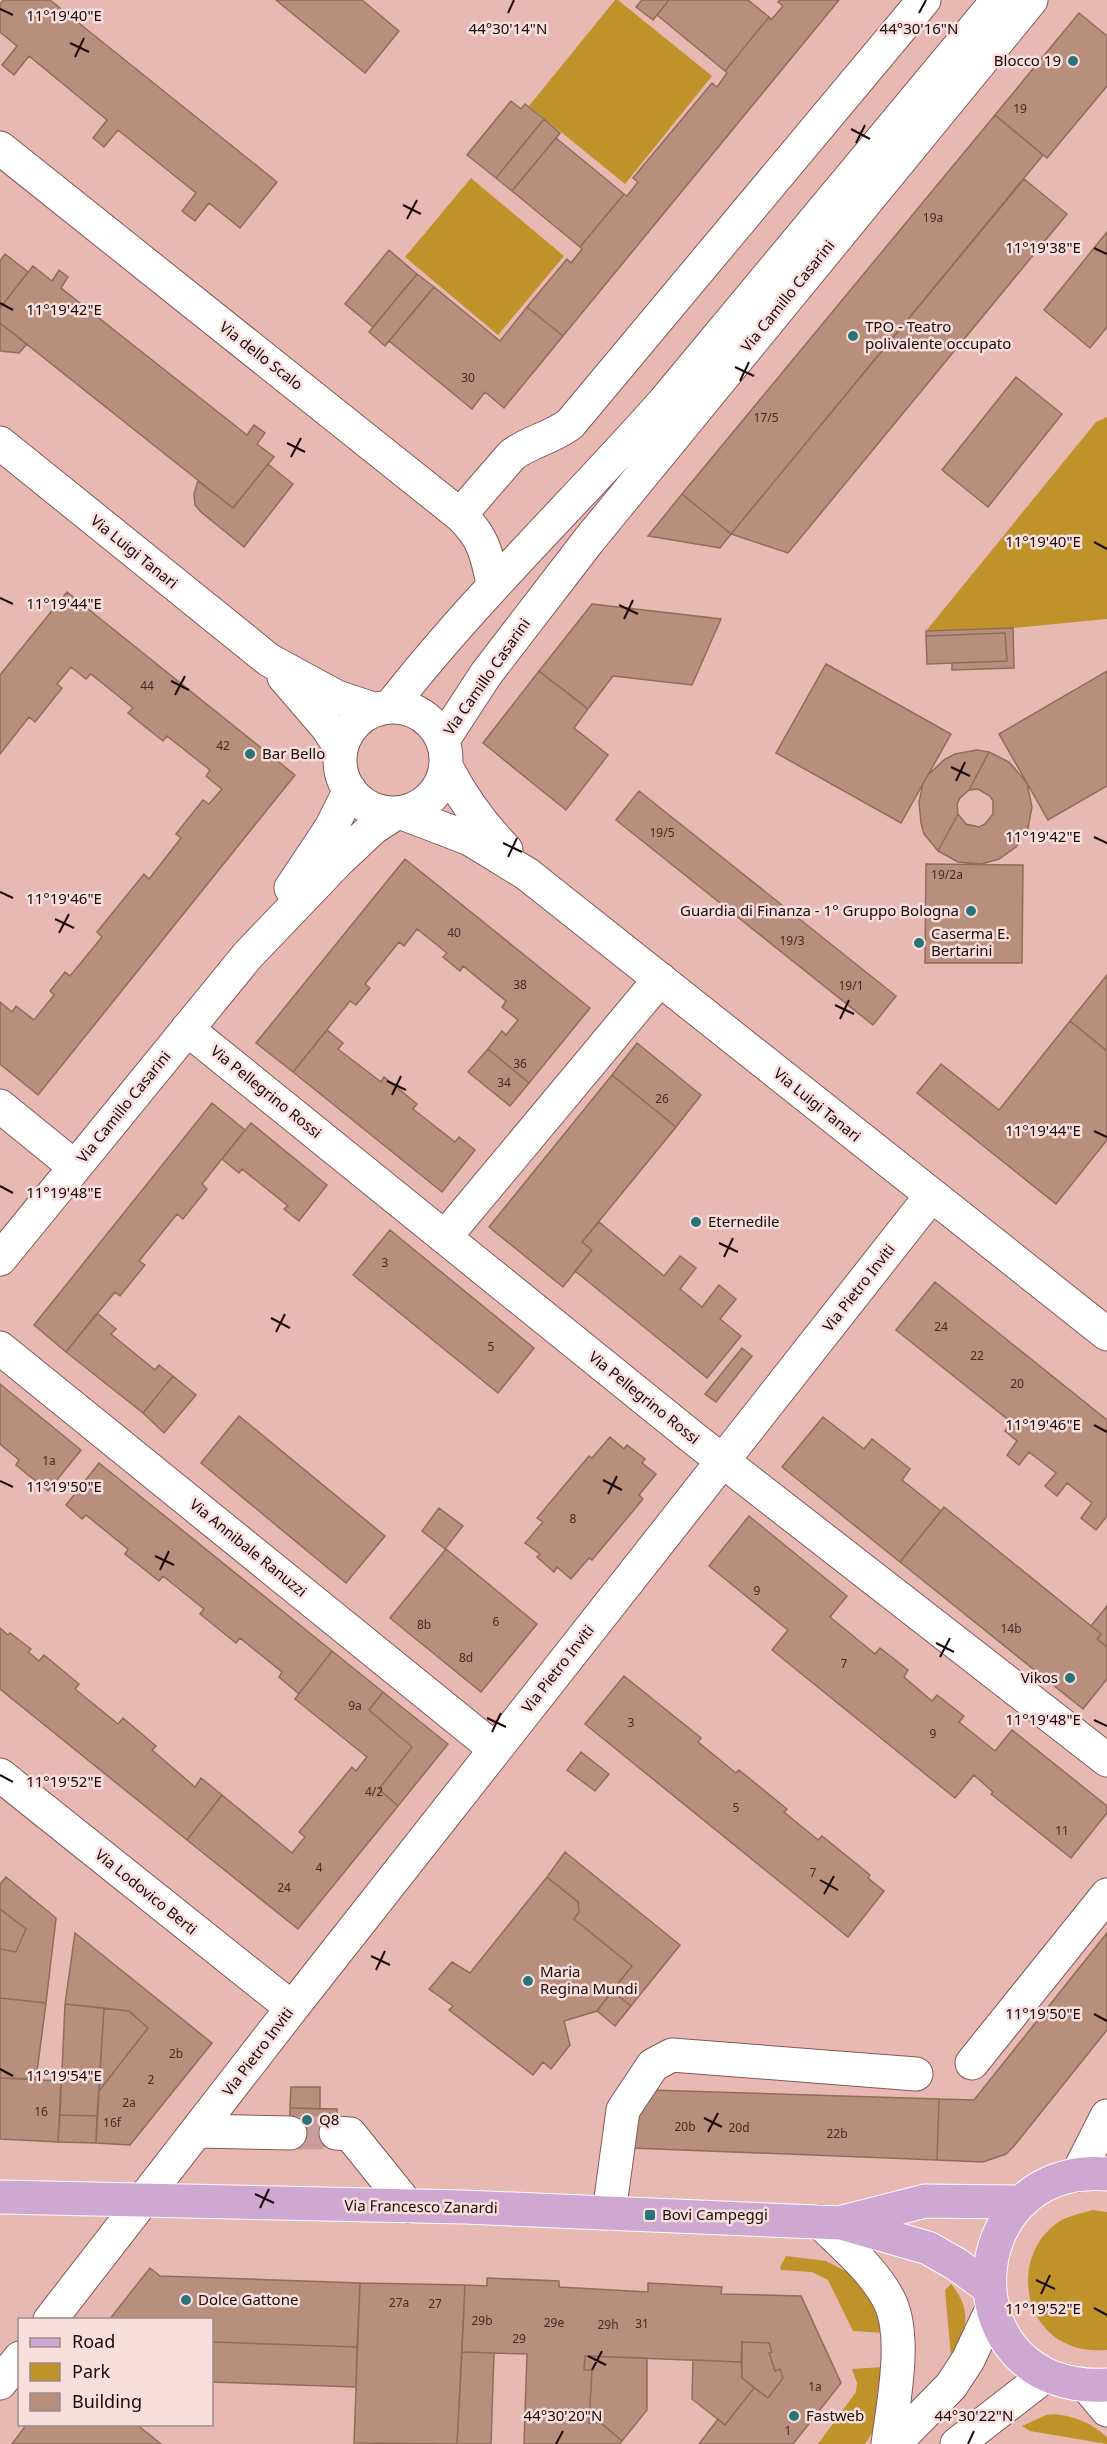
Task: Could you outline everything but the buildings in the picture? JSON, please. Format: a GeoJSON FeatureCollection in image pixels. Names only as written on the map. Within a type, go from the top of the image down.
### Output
{"type":"FeatureCollection","features":[{"type":"Feature","properties":{"kind":"main road"},"geometry":{"type":"LineString","coordinates":[[1092,2175],[1047,2185],[1022,2202],[1006,2222],[995,2242],[989,2264],[990,2298],[1000,2330],[1012,2348],[1028,2363],[1046,2375],[1100,2394]]}},
{"type":"Feature","properties":{"kind":"main road","name":"Via Francesco Zanardi"},"geometry":{"type":"LineString","coordinates":[[0,2197],[143,2202],[408,2206],[831,2222],[928,2248],[956,2264],[990,2298]]}},
{"type":"Feature","properties":{"kind":"main road","name":"Via Francesco Zanardi"},"geometry":{"type":"LineString","coordinates":[[831,2222],[925,2201],[1022,2202]]}},
{"type":"Feature","properties":{"kind":"street"},"geometry":{"type":"LineString","coordinates":[[460,515],[521,447],[558,433],[570,424],[924,0]]}},
{"type":"Feature","properties":{"kind":"street","name":"Via Camillo Casarini"},"geometry":{"type":"LineString","coordinates":[[383,708],[493,584],[664,402],[999,0]]}},
{"type":"Feature","properties":{"kind":"street","name":"Via Camillo Casarini"},"geometry":{"type":"LineString","coordinates":[[444,753],[461,708],[589,540],[1031,0]]}},
{"type":"Feature","properties":{"kind":"street","name":"Via dello Scalo"},"geometry":{"type":"LineString","coordinates":[[0,148],[474,527],[483,542],[493,584]]}},
{"type":"Feature","properties":{"kind":"street","name":"Via Luigi Tanari"},"geometry":{"type":"LineString","coordinates":[[0,443],[269,660],[342,748]]}},
{"type":"Feature","properties":{"kind":"street","name":"Via Luigi Tanari"},"geometry":{"type":"LineString","coordinates":[[269,660],[337,697],[383,708]]}},
{"type":"Feature","properties":{"kind":"street"},"geometry":{"type":"LineString","coordinates":[[383,708],[406,708],[422,715],[434,726],[444,753],[442,782],[432,796],[418,807],[399,813],[382,812],[370,808],[350,790],[343,777],[340,762],[342,748],[354,724],[383,708]]}},
{"type":"Feature","properties":{"kind":"street","name":"Via Luigi Tanari"},"geometry":{"type":"LineString","coordinates":[[444,753],[460,795],[481,823],[527,874]]}},
{"type":"Feature","properties":{"kind":"street","name":"Via Camillo Casarini"},"geometry":{"type":"LineString","coordinates":[[248,955],[331,828],[350,790]]}},
{"type":"Feature","properties":{"kind":"street","name":"Via Camillo Casarini"},"geometry":{"type":"LineString","coordinates":[[0,1259],[248,955],[338,861],[374,828],[399,813]]}},
{"type":"Feature","properties":{"kind":"street","name":"Via Luigi Tanari"},"geometry":{"type":"LineString","coordinates":[[399,813],[470,839],[527,874],[1107,1334]]}},
{"type":"Feature","properties":{"kind":"street"},"geometry":{"type":"LineString","coordinates":[[445,1237],[660,979]]}},
{"type":"Feature","properties":{"kind":"street","name":"Via Pellegrino Rossi"},"geometry":{"type":"LineString","coordinates":[[188,1029],[722,1461],[1107,1760]]}},
{"type":"Feature","properties":{"kind":"street"},"geometry":{"type":"LineString","coordinates":[[0,1106],[75,1167]]}},
{"type":"Feature","properties":{"kind":"street","name":"Via Pietro Inviti"},"geometry":{"type":"LineString","coordinates":[[51,2318],[931,1196]]}},
{"type":"Feature","properties":{"kind":"street","name":"Via Annibale Ranuzzi"},"geometry":{"type":"LineString","coordinates":[[0,1348],[495,1749]]}},
{"type":"Feature","properties":{"kind":"street","name":"Via Lodovico Berti"},"geometry":{"type":"LineString","coordinates":[[0,1776],[292,2008]]}},
{"type":"Feature","properties":{"kind":"street"},"geometry":{"type":"LineString","coordinates":[[972,2063],[1107,1895]]}},
{"type":"Feature","properties":{"kind":"street"},"geometry":{"type":"LineString","coordinates":[[609,2213],[623,2110],[653,2065],[672,2055],[916,2074]]}},
{"type":"Feature","properties":{"kind":"street"},"geometry":{"type":"LineString","coordinates":[[1092,2175],[1107,2116]]}},
{"type":"Feature","properties":{"kind":"street"},"geometry":{"type":"LineString","coordinates":[[198,2131],[290,2133]]}},
{"type":"Feature","properties":{"kind":"street"},"geometry":{"type":"LineString","coordinates":[[336,2133],[350,2134],[408,2206]]}},
{"type":"Feature","properties":{"kind":"street"},"geometry":{"type":"LineString","coordinates":[[831,2222],[877,2281],[891,2303],[900,2348],[888,2444]]}},
{"type":"Feature","properties":{"kind":"street"},"geometry":{"type":"LineString","coordinates":[[894,2444],[951,2386],[968,2360],[990,2298]]}},
{"type":"Feature","properties":{"kind":"street"},"geometry":{"type":"LineString","coordinates":[[0,2383],[18,2360]]}},
{"type":"Feature","properties":{"kind":"street"},"geometry":{"type":"LineString","coordinates":[[957,2444],[1046,2375]]}},
{"type":"Feature","properties":{"kind":"green space"},"geometry":{"type":"Polygon","coordinates":[[[615,0],[618,0],[712,76],[625,184],[529,106],[615,0]]]}},
{"type":"Feature","properties":{"kind":"green space"},"geometry":{"type":"Polygon","coordinates":[[[471,178],[564,256],[498,335],[405,257],[471,178]]]}},
{"type":"Feature","properties":{"kind":"green space"},"geometry":{"type":"Polygon","coordinates":[[[1107,417],[1107,619],[1013,628],[926,631],[1096,422],[1107,417]]]}},
{"type":"Feature","properties":{"kind":"green space"},"geometry":{"type":"Polygon","coordinates":[[[1093,2210],[1107,2212],[1107,2350],[1077,2348],[1052,2335],[1040,2322],[1029,2291],[1028,2273],[1032,2257],[1040,2241],[1060,2221],[1093,2210]]]}},
{"type":"Feature","properties":{"kind":"green space"},"geometry":{"type":"Polygon","coordinates":[[[786,2256],[826,2261],[851,2274],[874,2297],[885,2333],[853,2331],[828,2280],[812,2272],[781,2270],[780,2267],[786,2256]]]}},
{"type":"Feature","properties":{"kind":"green space"},"geometry":{"type":"Polygon","coordinates":[[[951,2284],[963,2303],[965,2320],[961,2338],[951,2357],[945,2290],[951,2284]]]}},
{"type":"Feature","properties":{"kind":"green space"},"geometry":{"type":"Polygon","coordinates":[[[883,2367],[875,2428],[865,2444],[818,2444],[856,2392],[857,2383],[852,2369],[883,2367]]]}},
{"type":"Feature","properties":{"kind":"green space"},"geometry":{"type":"Polygon","coordinates":[[[1046,2415],[1076,2418],[1089,2424],[1107,2437],[1107,2444],[1030,2431],[1022,2426],[1046,2415]]]}},
{"type":"Feature","properties":{"kind":"tunnel"},"geometry":{"type":"LineString","coordinates":[[290,2133],[336,2133]]}},
{"type":"Feature","properties":{"kind":"place","name":"Blocco 19"},"geometry":{"type":"Point","coordinates":[1073,61]}},
{"type":"Feature","properties":{"kind":"place","name":"TPO - Teatro polivalente occupato"},"geometry":{"type":"Point","coordinates":[853,336]}},
{"type":"Feature","properties":{"kind":"place","name":"Bar Bello"},"geometry":{"type":"Point","coordinates":[250,754]}},
{"type":"Feature","properties":{"kind":"place","name":"Guardia di Finanza - 1° Gruppo Bologna"},"geometry":{"type":"Point","coordinates":[971,911]}},
{"type":"Feature","properties":{"kind":"place","name":"Caserma E. Bertarini"},"geometry":{"type":"Point","coordinates":[919,943]}},
{"type":"Feature","properties":{"kind":"place","name":"Eternedile"},"geometry":{"type":"Point","coordinates":[696,1222]}},
{"type":"Feature","properties":{"kind":"place","name":"Vikos"},"geometry":{"type":"Point","coordinates":[1070,1678]}},
{"type":"Feature","properties":{"kind":"place","name":"Maria Regina Mundi"},"geometry":{"type":"Point","coordinates":[528,1981]}},
{"type":"Feature","properties":{"kind":"place","name":"Q8"},"geometry":{"type":"Point","coordinates":[307,2120]}},
{"type":"Feature","properties":{"kind":"place","name":"Bovi Campeggi"},"geometry":{"type":"Point","coordinates":[650,2215]}},
{"type":"Feature","properties":{"kind":"place","name":"Dolce Gattone"},"geometry":{"type":"Point","coordinates":[186,2300]}},
{"type":"Feature","properties":{"kind":"place","name":"Fastweb"},"geometry":{"type":"Point","coordinates":[794,2416]}}]}
